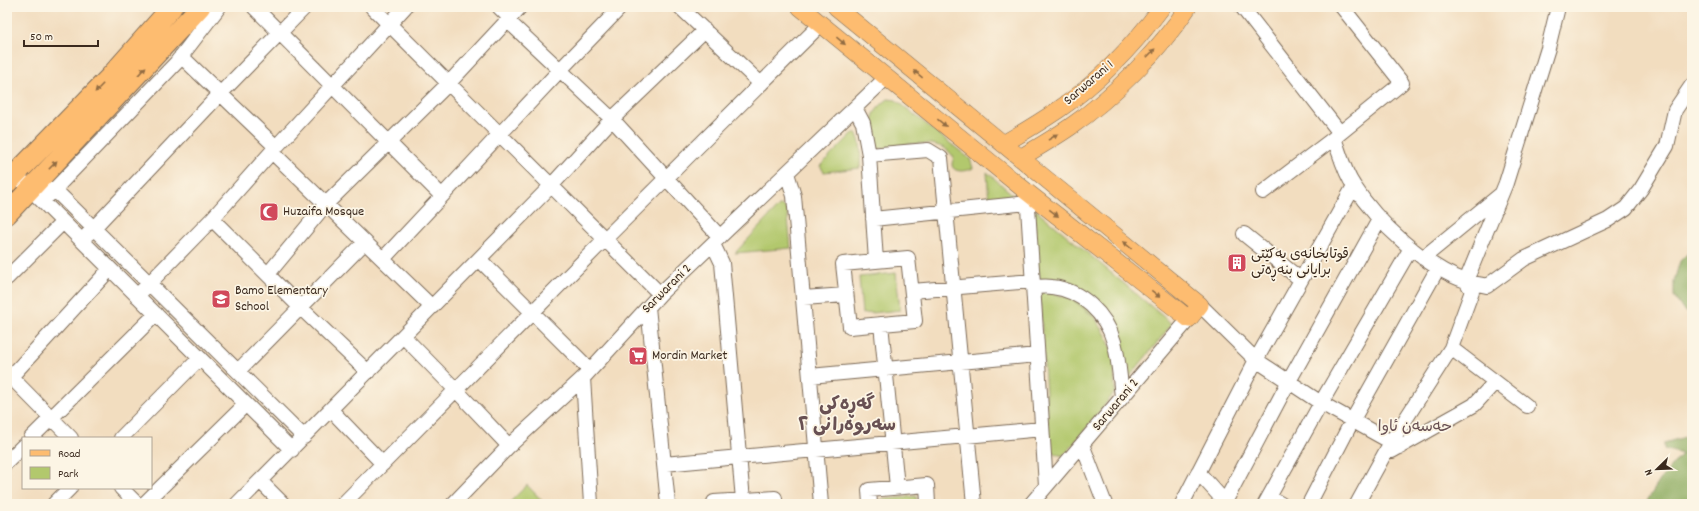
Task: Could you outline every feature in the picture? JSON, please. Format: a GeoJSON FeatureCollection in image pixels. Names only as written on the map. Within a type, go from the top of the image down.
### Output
{"type":"FeatureCollection","features":[{"type":"Feature","properties":{"kind":"highway"},"geometry":{"type":"LineString","coordinates":[[11,179],[109,78],[172,7]]}},
{"type":"Feature","properties":{"kind":"highway"},"geometry":{"type":"LineString","coordinates":[[7,214],[37,195],[200,7]]}},
{"type":"Feature","properties":{"kind":"main road"},"geometry":{"type":"LineString","coordinates":[[800,7],[1028,197],[1189,319]]}},
{"type":"Feature","properties":{"kind":"main road"},"geometry":{"type":"LineString","coordinates":[[836,7],[1200,306]]}},
{"type":"Feature","properties":{"kind":"main road","name":"Sarwarani 1"},"geometry":{"type":"LineString","coordinates":[[1003,144],[1059,110],[1093,83],[1122,54],[1162,7]]}},
{"type":"Feature","properties":{"kind":"main road"},"geometry":{"type":"LineString","coordinates":[[1020,158],[1070,127],[1108,97],[1173,29],[1188,7]]}},
{"type":"Feature","properties":{"kind":"main road","name":"Sarwarani 2"},"geometry":{"type":"LineString","coordinates":[[1189,319],[1200,306]]}},
{"type":"Feature","properties":{"kind":"street"},"geometry":{"type":"LineString","coordinates":[[37,195],[54,189],[181,56],[219,7]]}},
{"type":"Feature","properties":{"kind":"street"},"geometry":{"type":"LineString","coordinates":[[254,7],[442,196]]}},
{"type":"Feature","properties":{"kind":"street"},"geometry":{"type":"LineString","coordinates":[[82,240],[220,94],[305,7]]}},
{"type":"Feature","properties":{"kind":"street"},"geometry":{"type":"LineString","coordinates":[[372,7],[660,294]]}},
{"type":"Feature","properties":{"kind":"street"},"geometry":{"type":"LineString","coordinates":[[137,296],[212,219],[274,149],[405,7]]}},
{"type":"Feature","properties":{"kind":"street"},"geometry":{"type":"LineString","coordinates":[[499,7],[509,19],[612,120],[666,178],[717,240],[722,263],[743,500]]}},
{"type":"Feature","properties":{"kind":"street"},"geometry":{"type":"LineString","coordinates":[[268,274],[326,204],[449,83],[520,7]]}},
{"type":"Feature","properties":{"kind":"street"},"geometry":{"type":"LineString","coordinates":[[383,259],[621,7]]}},
{"type":"Feature","properties":{"kind":"street"},"geometry":{"type":"LineString","coordinates":[[680,7],[761,84]]}},
{"type":"Feature","properties":{"kind":"street"},"geometry":{"type":"LineString","coordinates":[[1242,7],[1337,136],[1345,170],[1354,186],[1380,218],[1411,248],[1438,268],[1466,281],[1487,286],[1524,259],[1608,220],[1626,208],[1641,190],[1667,146],[1675,110],[1692,85]]}},
{"type":"Feature","properties":{"kind":"street"},"geometry":{"type":"LineString","coordinates":[[1263,192],[1337,136],[1402,83],[1342,7]]}},
{"type":"Feature","properties":{"kind":"street"},"geometry":{"type":"LineString","coordinates":[[1466,281],[1502,194],[1548,48],[1558,7]]}},
{"type":"Feature","properties":{"kind":"street"},"geometry":{"type":"LineString","coordinates":[[343,504],[532,312],[821,24]]}},
{"type":"Feature","properties":{"kind":"street"},"geometry":{"type":"LineString","coordinates":[[236,504],[292,450],[551,186],[612,120],[705,30]]}},
{"type":"Feature","properties":{"kind":"street"},"geometry":{"type":"LineString","coordinates":[[181,56],[274,149],[326,204],[432,307]]}},
{"type":"Feature","properties":{"kind":"street","name":"Sarwarani 2"},"geometry":{"type":"LineString","coordinates":[[453,504],[508,446],[586,374],[660,294],[886,78]]}},
{"type":"Feature","properties":{"kind":"street"},"geometry":{"type":"LineString","coordinates":[[855,108],[863,124],[869,155],[876,261]]}},
{"type":"Feature","properties":{"kind":"street"},"geometry":{"type":"LineString","coordinates":[[869,155],[928,150],[941,158],[974,504]]}},
{"type":"Feature","properties":{"kind":"street"},"geometry":{"type":"LineString","coordinates":[[787,173],[794,196],[821,504]]}},
{"type":"Feature","properties":{"kind":"street"},"geometry":{"type":"LineString","coordinates":[[11,179],[37,195],[292,450]]}},
{"type":"Feature","properties":{"kind":"street"},"geometry":{"type":"LineString","coordinates":[[1182,504],[1256,360],[1300,279],[1354,186]]}},
{"type":"Feature","properties":{"kind":"street"},"geometry":{"type":"LineString","coordinates":[[54,189],[304,437]]}},
{"type":"Feature","properties":{"kind":"street"},"geometry":{"type":"LineString","coordinates":[[1423,258],[1502,194]]}},
{"type":"Feature","properties":{"kind":"street"},"geometry":{"type":"LineString","coordinates":[[873,219],[946,211],[1028,197],[1046,486]]}},
{"type":"Feature","properties":{"kind":"street"},"geometry":{"type":"LineString","coordinates":[[1198,472],[1226,503],[1289,381],[1380,218]]}},
{"type":"Feature","properties":{"kind":"street"},"geometry":{"type":"LineString","coordinates":[[212,219],[301,308],[368,372]]}},
{"type":"Feature","properties":{"kind":"street"},"geometry":{"type":"LineString","coordinates":[[7,278],[63,222]]}},
{"type":"Feature","properties":{"kind":"street"},"geometry":{"type":"LineString","coordinates":[[1244,234],[1300,279]]}},
{"type":"Feature","properties":{"kind":"street"},"geometry":{"type":"LineString","coordinates":[[238,371],[365,242]]}},
{"type":"Feature","properties":{"kind":"street"},"geometry":{"type":"LineString","coordinates":[[1272,502],[1321,403],[1411,248]]}},
{"type":"Feature","properties":{"kind":"street"},"geometry":{"type":"LineString","coordinates":[[908,258],[915,321],[850,327],[843,264],[876,261],[908,258]]}},
{"type":"Feature","properties":{"kind":"street"},"geometry":{"type":"LineString","coordinates":[[479,259],[532,312],[586,374],[591,504]]}},
{"type":"Feature","properties":{"kind":"street"},"geometry":{"type":"LineString","coordinates":[[1309,504],[1352,421],[1438,268]]}},
{"type":"Feature","properties":{"kind":"street"},"geometry":{"type":"LineString","coordinates":[[70,437],[8,377],[110,269]]}},
{"type":"Feature","properties":{"kind":"street"},"geometry":{"type":"LineString","coordinates":[[1357,504],[1383,456],[1395,444],[1451,348],[1472,291],[1466,281]]}},
{"type":"Feature","properties":{"kind":"street"},"geometry":{"type":"LineString","coordinates":[[912,291],[1033,284],[1062,289],[1088,302],[1103,320],[1114,341],[1122,397]]}},
{"type":"Feature","properties":{"kind":"street"},"geometry":{"type":"LineString","coordinates":[[803,298],[846,295]]}},
{"type":"Feature","properties":{"kind":"street"},"geometry":{"type":"LineString","coordinates":[[1200,306],[1256,360],[1321,403],[1395,444]]}},
{"type":"Feature","properties":{"kind":"street"},"geometry":{"type":"LineString","coordinates":[[648,307],[668,504]]}},
{"type":"Feature","properties":{"kind":"street"},"geometry":{"type":"LineString","coordinates":[[32,437],[156,314]]}},
{"type":"Feature","properties":{"kind":"street","name":"Sarwarani 2"},"geometry":{"type":"LineString","coordinates":[[1031,504],[1189,319]]}},
{"type":"Feature","properties":{"kind":"street"},"geometry":{"type":"LineString","coordinates":[[881,324],[894,443],[897,487]]}},
{"type":"Feature","properties":{"kind":"street"},"geometry":{"type":"LineString","coordinates":[[403,336],[508,446]]}},
{"type":"Feature","properties":{"kind":"street"},"geometry":{"type":"LineString","coordinates":[[1451,348],[1527,406]]}},
{"type":"Feature","properties":{"kind":"street"},"geometry":{"type":"LineString","coordinates":[[810,376],[1037,355]]}},
{"type":"Feature","properties":{"kind":"street"},"geometry":{"type":"LineString","coordinates":[[122,437],[200,358]]}},
{"type":"Feature","properties":{"kind":"street"},"geometry":{"type":"LineString","coordinates":[[1395,444],[1474,405],[1495,382]]}},
{"type":"Feature","properties":{"kind":"street"},"geometry":{"type":"LineString","coordinates":[[144,504],[246,404]]}},
{"type":"Feature","properties":{"kind":"street"},"geometry":{"type":"LineString","coordinates":[[331,410],[383,464]]}},
{"type":"Feature","properties":{"kind":"street"},"geometry":{"type":"LineString","coordinates":[[664,464],[1042,429]]}},
{"type":"Feature","properties":{"kind":"street"},"geometry":{"type":"LineString","coordinates":[[1082,444],[1105,504]]}},
{"type":"Feature","properties":{"kind":"street"},"geometry":{"type":"LineString","coordinates":[[7,462],[22,447]]}},
{"type":"Feature","properties":{"kind":"street"},"geometry":{"type":"LineString","coordinates":[[260,481],[283,504]]}},
{"type":"Feature","properties":{"kind":"street"},"geometry":{"type":"LineString","coordinates":[[870,504],[869,490],[927,485],[928,504]]}},
{"type":"Feature","properties":{"kind":"street"},"geometry":{"type":"LineString","coordinates":[[54,504],[69,489]]}},
{"type":"Feature","properties":{"kind":"street"},"geometry":{"type":"LineString","coordinates":[[122,489],[137,504]]}},
{"type":"Feature","properties":{"kind":"street"},"geometry":{"type":"LineString","coordinates":[[714,504],[714,502],[775,498],[775,504]]}},
{"type":"Feature","properties":{"kind":"green space"},"geometry":{"type":"Polygon","coordinates":[[[888,99],[896,100],[970,159],[973,168],[966,171],[954,169],[952,167],[952,163],[954,158],[948,151],[939,146],[929,144],[907,144],[877,149],[872,137],[873,118],[877,110],[888,99]]]}},
{"type":"Feature","properties":{"kind":"green space"},"geometry":{"type":"Polygon","coordinates":[[[855,133],[858,136],[860,144],[860,168],[824,172],[820,166],[852,134],[855,133]]]}},
{"type":"Feature","properties":{"kind":"green space"},"geometry":{"type":"Polygon","coordinates":[[[987,172],[1012,194],[1010,199],[989,203],[987,172]]]}},
{"type":"Feature","properties":{"kind":"green space"},"geometry":{"type":"Polygon","coordinates":[[[779,206],[783,206],[787,209],[791,248],[735,253],[779,206]]]}},
{"type":"Feature","properties":{"kind":"green space"},"geometry":{"type":"Polygon","coordinates":[[[1034,208],[1172,324],[1123,385],[1113,329],[1049,283],[1040,279],[1037,271],[1034,208]]]}},
{"type":"Feature","properties":{"kind":"green space"},"geometry":{"type":"Polygon","coordinates":[[[1692,249],[1692,315],[1685,312],[1674,296],[1674,281],[1680,261],[1692,249]]]}},
{"type":"Feature","properties":{"kind":"green space"},"geometry":{"type":"Polygon","coordinates":[[[896,273],[900,310],[862,314],[859,277],[896,273]]]}},
{"type":"Feature","properties":{"kind":"green space"},"geometry":{"type":"Polygon","coordinates":[[[1042,290],[1073,299],[1096,319],[1107,337],[1114,358],[1115,392],[1068,451],[1062,456],[1053,452],[1049,442],[1040,300],[1042,290]]]}},
{"type":"Feature","properties":{"kind":"green space"},"geometry":{"type":"Polygon","coordinates":[[[1692,435],[1692,504],[1646,504],[1662,477],[1682,454],[1664,449],[1664,443],[1692,435]]]}},
{"type":"Feature","properties":{"kind":"green space"},"geometry":{"type":"Polygon","coordinates":[[[527,485],[545,504],[508,504],[527,485]]]}},
{"type":"Feature","properties":{"kind":"green space"},"geometry":{"type":"Polygon","coordinates":[[[916,496],[917,504],[879,504],[878,500],[916,496]]]}},
{"type":"Feature","properties":{"kind":"place","name":"Huzaifa Mosque"},"geometry":{"type":"Point","coordinates":[269,212]}},
{"type":"Feature","properties":{"kind":"place","name":"قوتابخانەی یەکێتی برایانی بنەڕەتی"},"geometry":{"type":"Point","coordinates":[1237,263]}},
{"type":"Feature","properties":{"kind":"place","name":"Bamo Elementary School"},"geometry":{"type":"Point","coordinates":[221,299]}},
{"type":"Feature","properties":{"kind":"place","name":"Mordin Market"},"geometry":{"type":"Point","coordinates":[638,356]}},
{"type":"Feature","properties":{"kind":"district","name":"گەڕەکی سەروەرانی ٢"},"geometry":{"type":"Point","coordinates":[847,415]}},
{"type":"Feature","properties":{"kind":"district","name":"حەسەن ئاوا"},"geometry":{"type":"Point","coordinates":[1415,427]}}]}
